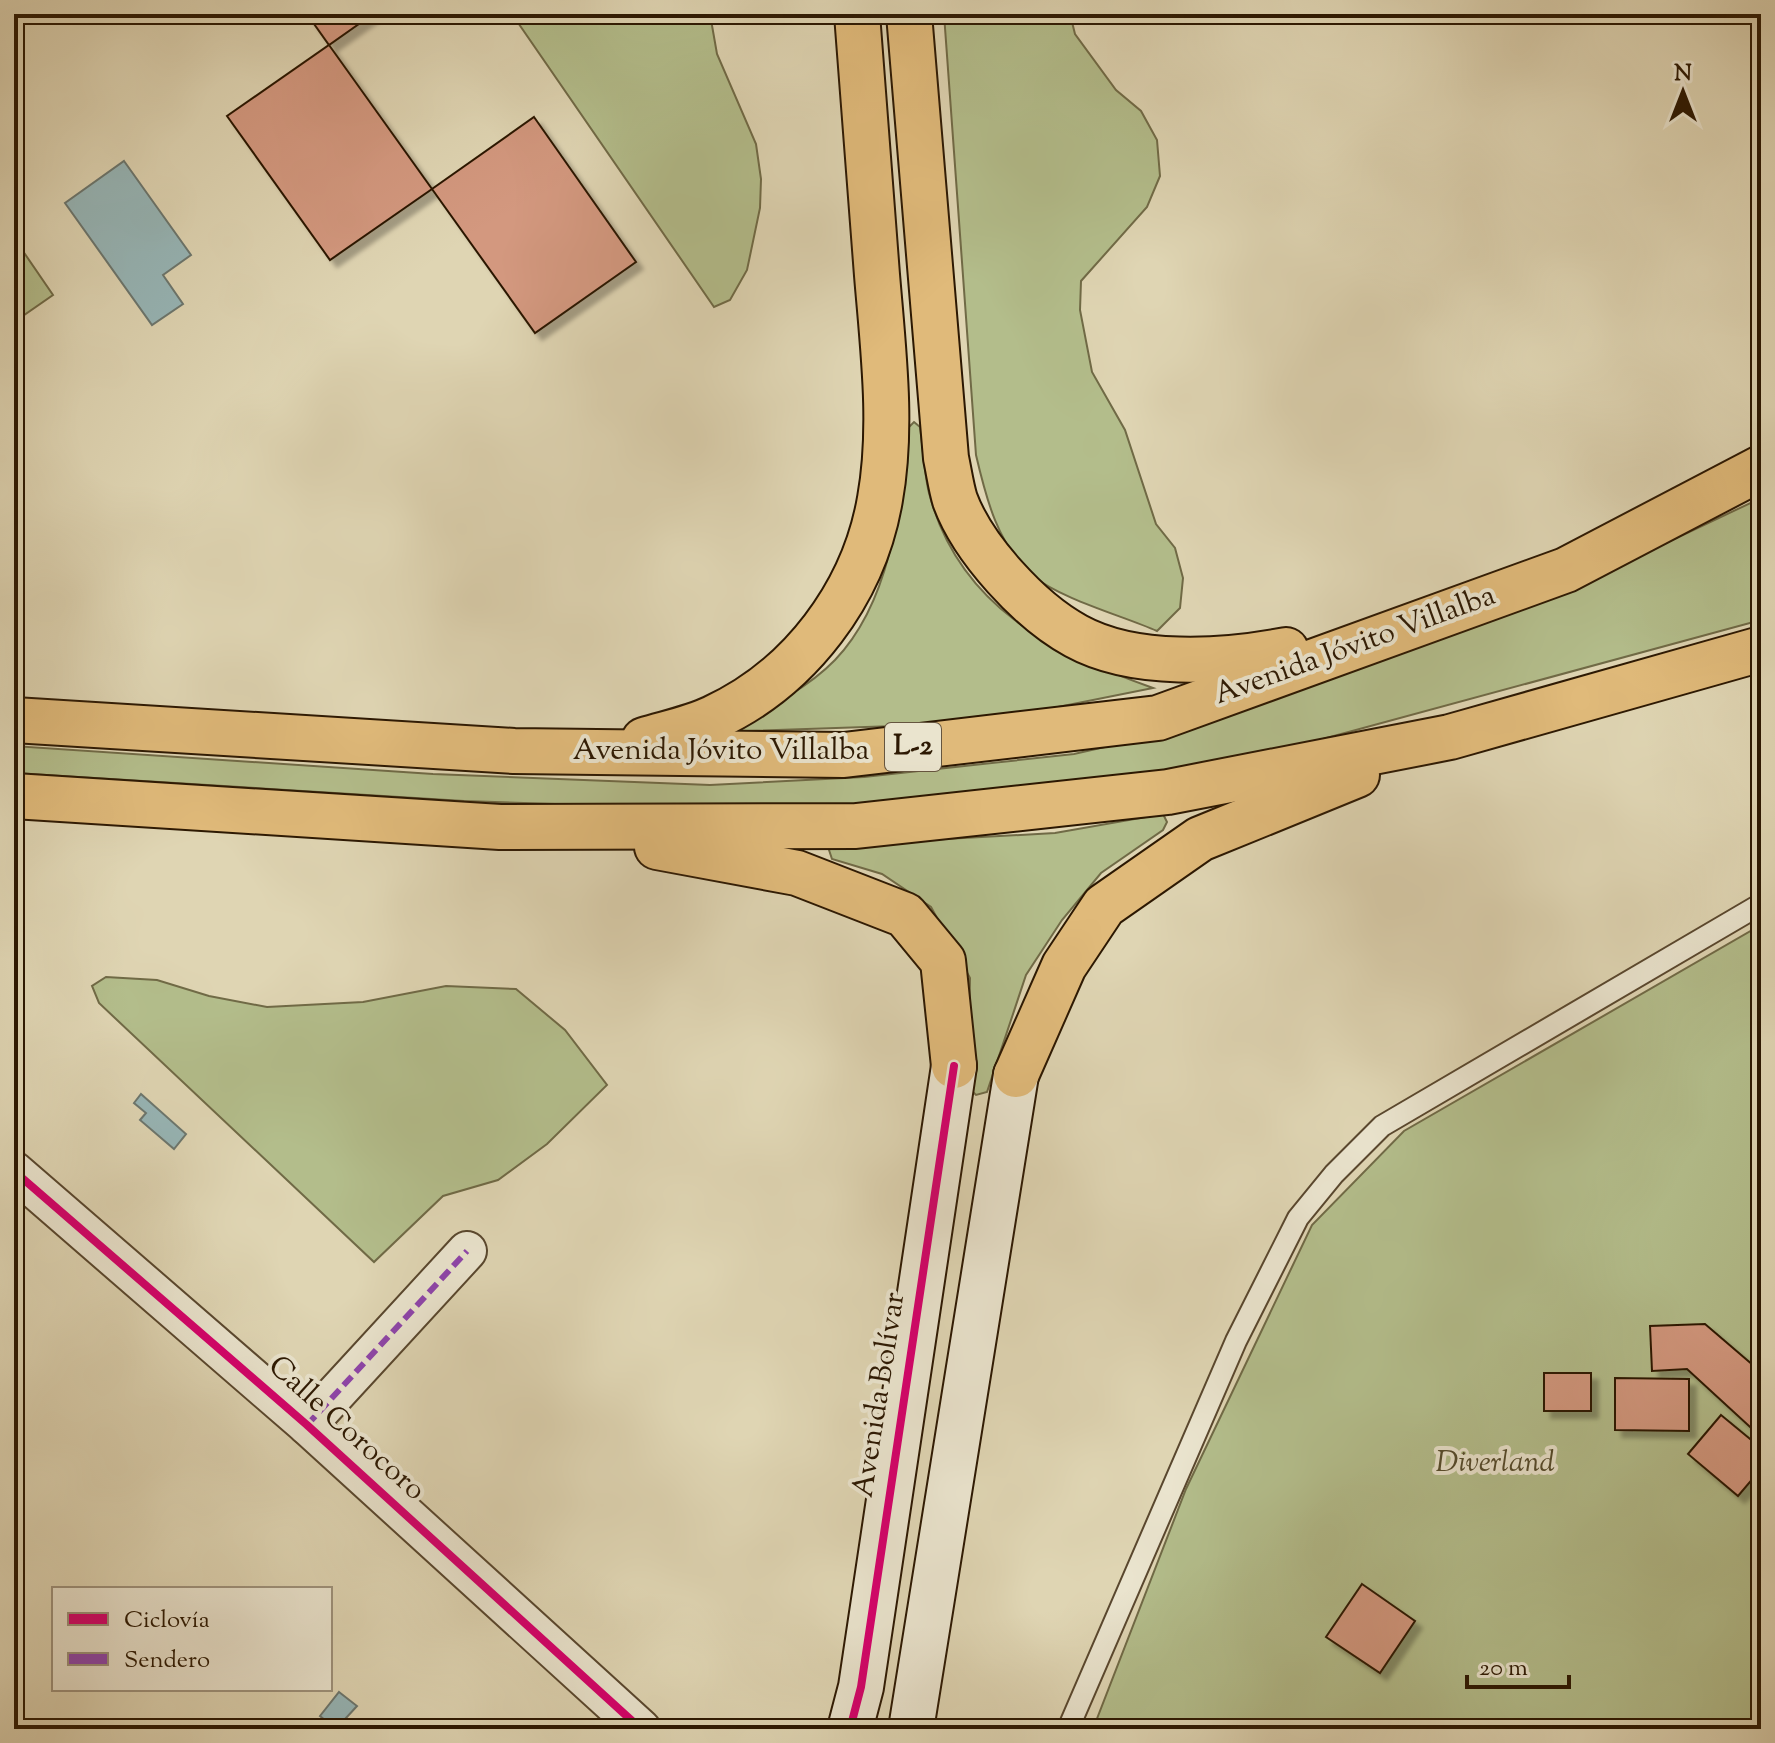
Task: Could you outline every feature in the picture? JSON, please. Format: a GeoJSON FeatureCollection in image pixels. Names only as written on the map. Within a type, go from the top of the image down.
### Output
{"type":"FeatureCollection","features":[{"type":"Feature","properties":{"kind":"main road","name":"L-2"},"geometry":{"type":"LineString","coordinates":[[599,752],[713,718],[754,695],[797,660],[828,624],[870,541],[884,464],[883,357],[857,14]]}},
{"type":"Feature","properties":{"kind":"main road","name":"L-2"},"geometry":{"type":"LineString","coordinates":[[909,14],[946,458],[955,501],[975,536],[1006,578],[1076,636],[1119,651],[1181,659],[1236,659],[1410,627]]}},
{"type":"Feature","properties":{"kind":"main road","name":"Avenida Jóvito Villalba"},"geometry":{"type":"LineString","coordinates":[[14,720],[514,751],[844,755],[1158,718],[1566,570],[1761,468]]}},
{"type":"Feature","properties":{"kind":"main road"},"geometry":{"type":"LineString","coordinates":[[500,827],[856,826],[1168,792],[1450,737],[1761,649]]}},
{"type":"Feature","properties":{"kind":"main road"},"geometry":{"type":"LineString","coordinates":[[1016,1075],[1064,966],[1104,906],[1200,839],[1450,737]]}},
{"type":"Feature","properties":{"kind":"main road"},"geometry":{"type":"LineString","coordinates":[[14,796],[500,827],[685,851],[797,873],[905,915],[943,961],[954,1066]]}},
{"type":"Feature","properties":{"kind":"street","name":"Avenida Bolívar"},"geometry":{"type":"LineString","coordinates":[[850,1729],[861,1687],[954,1066]]}},
{"type":"Feature","properties":{"kind":"street"},"geometry":{"type":"LineString","coordinates":[[911,1729],[1016,1075]]}},
{"type":"Feature","properties":{"kind":"street","name":"Calle Corocoro"},"geometry":{"type":"LineString","coordinates":[[14,1171],[307,1425],[641,1729]]}},
{"type":"Feature","properties":{"kind":"street"},"geometry":{"type":"LineString","coordinates":[[307,1425],[467,1251]]}},
{"type":"Feature","properties":{"kind":"lane"},"geometry":{"type":"LineString","coordinates":[[1068,1729],[1236,1341],[1298,1218],[1334,1174],[1382,1126],[1761,904]]}},
{"type":"Feature","properties":{"kind":"green space"},"geometry":{"type":"Polygon","coordinates":[[[512,14],[710,14],[717,54],[756,144],[761,179],[760,208],[747,270],[730,300],[714,307],[512,14]]]}},
{"type":"Feature","properties":{"kind":"green space"},"geometry":{"type":"Polygon","coordinates":[[[944,14],[1070,14],[1075,34],[1116,90],[1141,111],[1157,140],[1160,176],[1147,207],[1081,281],[1080,310],[1092,372],[1125,430],[1156,524],[1175,548],[1183,578],[1180,608],[1157,631],[1076,600],[1033,576],[1002,536],[989,504],[976,455],[944,14]]]}},
{"type":"Feature","properties":{"kind":"green space"},"geometry":{"type":"Polygon","coordinates":[[[14,238],[53,295],[14,322],[14,238]]]}},
{"type":"Feature","properties":{"kind":"green space"},"geometry":{"type":"Polygon","coordinates":[[[914,422],[920,427],[929,493],[943,533],[962,566],[986,595],[1014,620],[1046,641],[1153,688],[1028,713],[925,725],[720,732],[809,682],[835,660],[854,636],[881,581],[890,551],[908,428],[914,422]]]}},
{"type":"Feature","properties":{"kind":"green space"},"geometry":{"type":"Polygon","coordinates":[[[1761,498],[1761,620],[1308,743],[1157,772],[856,807],[711,809],[464,801],[14,773],[14,746],[433,774],[710,785],[864,777],[1074,754],[1206,724],[1609,570],[1761,498]]]}},
{"type":"Feature","properties":{"kind":"green space"},"geometry":{"type":"Polygon","coordinates":[[[1163,814],[1167,822],[1163,830],[1101,873],[1062,920],[1026,975],[987,1092],[976,1095],[968,1087],[970,978],[931,907],[882,874],[832,859],[829,850],[836,845],[1055,833],[1163,814]]]}},
{"type":"Feature","properties":{"kind":"green space","name":"Diverland"},"geometry":{"type":"Polygon","coordinates":[[[1761,925],[1761,1729],[1093,1729],[1186,1489],[1312,1225],[1404,1131],[1761,925]]]}},
{"type":"Feature","properties":{"kind":"green space"},"geometry":{"type":"Polygon","coordinates":[[[106,977],[157,980],[209,996],[267,1007],[363,1002],[446,986],[516,989],[565,1030],[607,1085],[547,1144],[498,1180],[443,1196],[374,1262],[99,1003],[92,986],[106,977]]]}},
{"type":"Feature","properties":{"kind":"water"},"geometry":{"type":"Polygon","coordinates":[[[124,161],[191,255],[163,275],[183,304],[152,325],[65,203],[124,161]]]}},
{"type":"Feature","properties":{"kind":"water"},"geometry":{"type":"Polygon","coordinates":[[[141,1094],[186,1134],[174,1149],[140,1120],[146,1113],[134,1103],[141,1094]]]}},
{"type":"Feature","properties":{"kind":"water"},"geometry":{"type":"Polygon","coordinates":[[[339,1692],[357,1706],[336,1729],[320,1716],[339,1692]]]}},
{"type":"Feature","properties":{"kind":"building"},"geometry":{"type":"Polygon","coordinates":[[[307,14],[373,14],[329,45],[307,14]]]}},
{"type":"Feature","properties":{"kind":"building"},"geometry":{"type":"Polygon","coordinates":[[[329,45],[432,189],[330,260],[227,116],[329,45]]]}},
{"type":"Feature","properties":{"kind":"building"},"geometry":{"type":"Polygon","coordinates":[[[534,117],[636,262],[535,333],[432,189],[534,117]]]}},
{"type":"Feature","properties":{"kind":"building"},"geometry":{"type":"Polygon","coordinates":[[[1705,1324],[1761,1372],[1761,1437],[1687,1369],[1652,1371],[1650,1326],[1705,1324]]]}},
{"type":"Feature","properties":{"kind":"building"},"geometry":{"type":"Polygon","coordinates":[[[1544,1373],[1591,1373],[1591,1411],[1544,1411],[1544,1373]]]}},
{"type":"Feature","properties":{"kind":"building"},"geometry":{"type":"Polygon","coordinates":[[[1615,1378],[1689,1379],[1689,1431],[1615,1430],[1615,1378]]]}},
{"type":"Feature","properties":{"kind":"building"},"geometry":{"type":"Polygon","coordinates":[[[1721,1415],[1761,1448],[1761,1469],[1738,1496],[1688,1454],[1721,1415]]]}},
{"type":"Feature","properties":{"kind":"building"},"geometry":{"type":"Polygon","coordinates":[[[1362,1584],[1415,1621],[1380,1673],[1326,1637],[1362,1584]]]}},
{"type":"Feature","properties":{"kind":"marked path"},"geometry":{"type":"LineString","coordinates":[[307,1425],[467,1251]]}},
{"type":"Feature","properties":{"kind":"cycle path"},"geometry":{"type":"LineString","coordinates":[[850,1729],[861,1687],[954,1066]]}},
{"type":"Feature","properties":{"kind":"cycle path"},"geometry":{"type":"LineString","coordinates":[[14,1171],[307,1425],[641,1729]]}}]}
